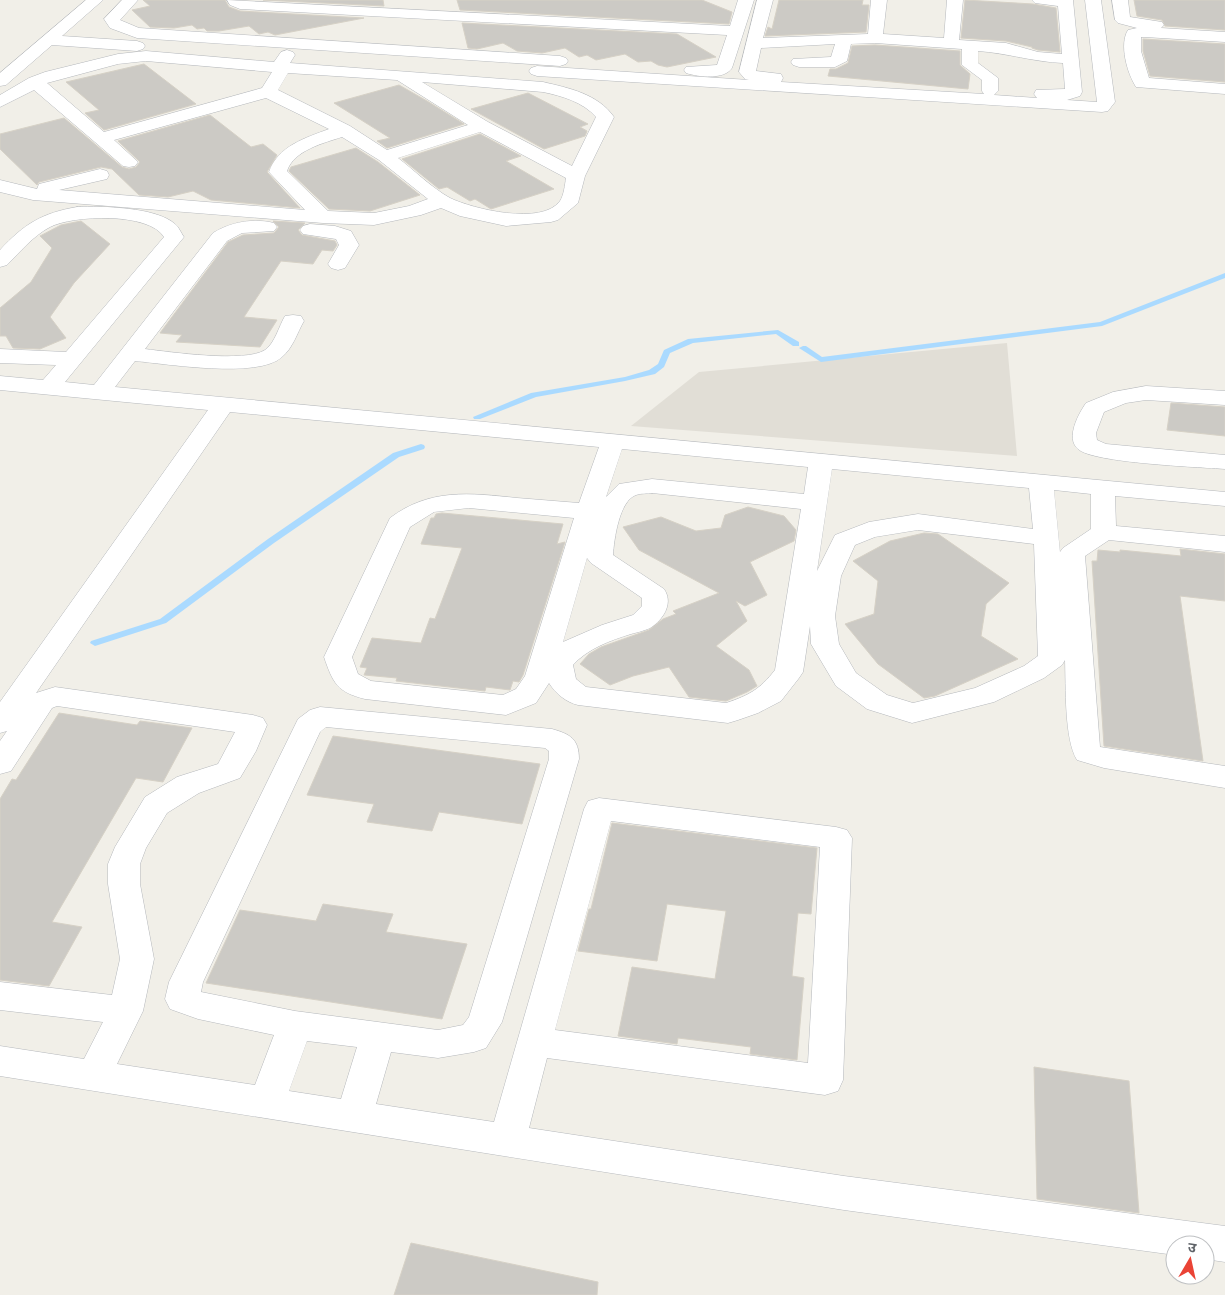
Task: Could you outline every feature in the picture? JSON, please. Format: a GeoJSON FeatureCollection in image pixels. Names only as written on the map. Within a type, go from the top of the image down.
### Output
{"type":"FeatureCollection","features":[{"type":"Feature","properties":{"kind":"street"},"geometry":{"type":"LineString","coordinates":[[0,81],[95,0]]}},
{"type":"Feature","properties":{"kind":"street"},"geometry":{"type":"LineString","coordinates":[[130,0],[112,19],[116,25],[137,33],[710,71],[724,68],[746,0]]}},
{"type":"Feature","properties":{"kind":"street"},"geometry":{"type":"LineString","coordinates":[[234,0],[240,4],[535,14],[736,31]]}},
{"type":"Feature","properties":{"kind":"street"},"geometry":{"type":"LineString","coordinates":[[765,0],[747,70],[748,74],[761,77],[1059,95],[1072,94],[1074,89],[1065,1],[1040,0]]}},
{"type":"Feature","properties":{"kind":"street"},"geometry":{"type":"LineString","coordinates":[[875,38],[879,0]]}},
{"type":"Feature","properties":{"kind":"street"},"geometry":{"type":"LineString","coordinates":[[952,43],[955,0]]}},
{"type":"Feature","properties":{"kind":"street"},"geometry":{"type":"LineString","coordinates":[[1093,0],[1116,54],[1142,83],[1225,89]]}},
{"type":"Feature","properties":{"kind":"street"},"geometry":{"type":"LineString","coordinates":[[1120,0],[1123,20],[1132,24],[1225,29]]}},
{"type":"Feature","properties":{"kind":"street"},"geometry":{"type":"LineString","coordinates":[[48,40],[290,60],[1097,107],[1105,105],[1116,54],[1132,38],[1134,33],[1225,37]]}},
{"type":"Feature","properties":{"kind":"street"},"geometry":{"type":"LineString","coordinates":[[755,43],[802,43],[875,38],[1006,48],[1037,57],[1070,59]]}},
{"type":"Feature","properties":{"kind":"street"},"geometry":{"type":"LineString","coordinates":[[799,62],[835,62],[841,58],[844,39]]}},
{"type":"Feature","properties":{"kind":"street"},"geometry":{"type":"LineString","coordinates":[[796,79],[802,43]]}},
{"type":"Feature","properties":{"kind":"street"},"geometry":{"type":"LineString","coordinates":[[970,45],[970,65],[990,78],[990,91]]}},
{"type":"Feature","properties":{"kind":"street"},"geometry":{"type":"LineString","coordinates":[[0,102],[36,82],[64,72],[136,56],[290,60],[400,75],[543,87],[566,92],[582,99],[598,109],[605,117],[576,176],[569,203],[551,216],[506,220],[466,212],[442,201],[385,156],[344,130],[268,92]]}},
{"type":"Feature","properties":{"kind":"street"},"geometry":{"type":"LineString","coordinates":[[102,138],[268,92],[290,60]]}},
{"type":"Feature","properties":{"kind":"street"},"geometry":{"type":"LineString","coordinates":[[400,75],[482,126],[576,176]]}},
{"type":"Feature","properties":{"kind":"street"},"geometry":{"type":"LineString","coordinates":[[36,82],[129,162]]}},
{"type":"Feature","properties":{"kind":"street"},"geometry":{"type":"LineString","coordinates":[[385,156],[482,126]]}},
{"type":"Feature","properties":{"kind":"street"},"geometry":{"type":"LineString","coordinates":[[323,217],[278,172],[278,166],[285,157],[297,149],[344,130]]}},
{"type":"Feature","properties":{"kind":"street"},"geometry":{"type":"LineString","coordinates":[[25,193],[100,175]]}},
{"type":"Feature","properties":{"kind":"street"},"geometry":{"type":"LineString","coordinates":[[0,186],[25,193],[323,217],[374,219],[414,211],[442,201]]}},
{"type":"Feature","properties":{"kind":"street"},"geometry":{"type":"LineString","coordinates":[[0,260],[31,231],[51,218],[73,213],[87,212],[142,217],[169,228],[174,237],[49,388]]}},
{"type":"Feature","properties":{"kind":"street"},"geometry":{"type":"LineString","coordinates":[[100,392],[209,250],[220,237],[232,229],[248,226],[335,232],[344,235],[349,245],[338,264]]}},
{"type":"Feature","properties":{"kind":"street"},"geometry":{"type":"LineString","coordinates":[[129,354],[237,363],[256,361],[273,355],[293,321]]}},
{"type":"Feature","properties":{"kind":"street"},"geometry":{"type":"LineString","coordinates":[[0,356],[72,360]]}},
{"type":"Feature","properties":{"kind":"street"},"geometry":{"type":"LineString","coordinates":[[0,383],[1225,499]]}},
{"type":"Feature","properties":{"kind":"street"},"geometry":{"type":"LineString","coordinates":[[1225,398],[1146,393],[1121,397],[1094,408],[1084,433],[1086,444],[1101,451],[1225,462]]}},
{"type":"Feature","properties":{"kind":"street"},"geometry":{"type":"LineString","coordinates":[[0,723],[224,404]]}},
{"type":"Feature","properties":{"kind":"street"},"geometry":{"type":"LineString","coordinates":[[588,512],[464,500],[432,504],[409,513],[398,523],[338,657],[346,679],[365,690],[506,704],[526,696],[539,677],[588,512],[614,441]]}},
{"type":"Feature","properties":{"kind":"street"},"geometry":{"type":"LineString","coordinates":[[816,503],[652,486],[627,490],[617,499],[601,537],[600,558],[655,595],[655,607],[643,621],[612,631],[572,649],[559,663],[563,683],[578,696],[728,713],[748,706],[771,694],[789,672],[816,503],[821,461]]}},
{"type":"Feature","properties":{"kind":"street"},"geometry":{"type":"LineString","coordinates":[[1042,482],[1046,538],[1052,659],[1034,672],[984,695],[912,713],[877,702],[846,679],[825,644],[822,616],[828,576],[844,540],[869,530],[918,522],[1046,538]]}},
{"type":"Feature","properties":{"kind":"street"},"geometry":{"type":"LineString","coordinates":[[1102,488],[1104,532]]}},
{"type":"Feature","properties":{"kind":"street"},"geometry":{"type":"LineString","coordinates":[[1225,544],[1104,532],[1072,553],[1084,740],[1087,753],[1104,758],[1225,777]]}},
{"type":"Feature","properties":{"kind":"street"},"geometry":{"type":"LineString","coordinates":[[0,764],[42,701],[55,696],[253,725],[241,751],[229,770],[188,785],[156,805],[131,847],[124,864],[124,884],[137,959],[126,1011],[94,1076]]}},
{"type":"Feature","properties":{"kind":"street"},"geometry":{"type":"LineString","coordinates":[[320,717],[357,719],[552,739],[564,747],[564,759],[484,1022],[474,1038],[438,1044],[295,1025],[198,1006],[182,999],[186,982],[308,726],[320,717]]}},
{"type":"Feature","properties":{"kind":"street"},"geometry":{"type":"LineString","coordinates":[[508,1140],[599,809],[836,838],[825,1080],[535,1042]]}},
{"type":"Feature","properties":{"kind":"street"},"geometry":{"type":"LineString","coordinates":[[0,996],[126,1011]]}},
{"type":"Feature","properties":{"kind":"street"},"geometry":{"type":"LineString","coordinates":[[266,1103],[295,1025]]}},
{"type":"Feature","properties":{"kind":"street"},"geometry":{"type":"LineString","coordinates":[[354,1116],[378,1036]]}},
{"type":"Feature","properties":{"kind":"street"},"geometry":{"type":"LineString","coordinates":[[0,1061],[844,1192],[1225,1244]]}},
{"type":"Feature","properties":{"kind":"shaded area"},"geometry":{"type":"Polygon","coordinates":[[[1007,343],[1017,456],[631,426],[699,372],[1007,343]]]}},
{"type":"Feature","properties":{"kind":"building"},"geometry":{"type":"Polygon","coordinates":[[[143,0],[225,0],[229,7],[240,11],[364,18],[275,35],[268,32],[259,34],[249,26],[219,31],[207,31],[204,28],[197,29],[192,25],[174,28],[150,27],[132,10],[150,6],[143,0]]]}},
{"type":"Feature","properties":{"kind":"building"},"geometry":{"type":"Polygon","coordinates":[[[263,0],[383,0],[384,6],[263,0]]]}},
{"type":"Feature","properties":{"kind":"building"},"geometry":{"type":"Polygon","coordinates":[[[457,0],[702,0],[732,12],[729,24],[460,10],[457,0]]]}},
{"type":"Feature","properties":{"kind":"building"},"geometry":{"type":"Polygon","coordinates":[[[779,0],[863,0],[862,5],[869,5],[866,32],[765,36],[768,27],[772,29],[779,0]]]}},
{"type":"Feature","properties":{"kind":"building"},"geometry":{"type":"Polygon","coordinates":[[[965,0],[1033,4],[1056,8],[1060,52],[1038,50],[1006,41],[961,38],[965,0]]]}},
{"type":"Feature","properties":{"kind":"building"},"geometry":{"type":"Polygon","coordinates":[[[1134,0],[1225,0],[1225,30],[1165,26],[1162,20],[1137,16],[1134,0]]]}},
{"type":"Feature","properties":{"kind":"building"},"geometry":{"type":"Polygon","coordinates":[[[462,23],[677,34],[716,57],[667,67],[651,61],[638,62],[625,54],[596,60],[587,55],[579,57],[565,48],[542,53],[517,51],[503,43],[477,49],[468,48],[462,23]]]}},
{"type":"Feature","properties":{"kind":"building"},"geometry":{"type":"Polygon","coordinates":[[[1143,39],[1225,44],[1225,82],[1150,76],[1143,51],[1143,39]]]}},
{"type":"Feature","properties":{"kind":"building"},"geometry":{"type":"Polygon","coordinates":[[[875,45],[960,51],[960,65],[970,74],[968,89],[828,76],[830,69],[836,69],[848,63],[852,46],[875,45]]]}},
{"type":"Feature","properties":{"kind":"building"},"geometry":{"type":"Polygon","coordinates":[[[144,64],[196,104],[104,130],[85,113],[99,110],[66,82],[144,64]]]}},
{"type":"Feature","properties":{"kind":"building"},"geometry":{"type":"Polygon","coordinates":[[[399,85],[464,124],[387,148],[377,141],[390,138],[334,103],[399,85]]]}},
{"type":"Feature","properties":{"kind":"building"},"geometry":{"type":"Polygon","coordinates":[[[528,93],[588,124],[580,127],[587,131],[585,136],[544,149],[471,109],[528,93]]]}},
{"type":"Feature","properties":{"kind":"building"},"geometry":{"type":"Polygon","coordinates":[[[210,115],[251,147],[263,144],[277,155],[267,172],[300,208],[211,200],[193,191],[168,197],[139,195],[112,169],[101,167],[39,182],[37,185],[0,149],[0,134],[64,118],[122,167],[129,169],[136,167],[140,162],[118,141],[210,115]]]}},
{"type":"Feature","properties":{"kind":"building"},"geometry":{"type":"Polygon","coordinates":[[[480,134],[521,156],[506,161],[554,189],[491,209],[475,199],[470,201],[447,187],[439,189],[402,159],[480,134]]]}},
{"type":"Feature","properties":{"kind":"building"},"geometry":{"type":"Polygon","coordinates":[[[356,148],[378,162],[420,195],[370,211],[329,209],[289,171],[291,167],[356,148]]]}},
{"type":"Feature","properties":{"kind":"building"},"geometry":{"type":"Polygon","coordinates":[[[81,221],[110,244],[74,283],[50,317],[66,338],[40,349],[13,348],[6,336],[0,336],[0,308],[31,282],[52,248],[40,236],[61,225],[81,221]]]}},
{"type":"Feature","properties":{"kind":"building"},"geometry":{"type":"Polygon","coordinates":[[[273,221],[305,223],[298,230],[302,235],[335,241],[337,245],[333,251],[322,250],[313,264],[281,261],[244,317],[277,320],[260,347],[176,342],[182,335],[160,333],[228,242],[243,235],[274,233],[279,227],[273,221]]]}},
{"type":"Feature","properties":{"kind":"building"},"geometry":{"type":"Polygon","coordinates":[[[1171,403],[1225,407],[1225,436],[1167,430],[1171,403]]]}},
{"type":"Feature","properties":{"kind":"building"},"geometry":{"type":"Polygon","coordinates":[[[748,507],[784,516],[796,530],[794,541],[750,562],[767,595],[745,606],[736,601],[747,621],[716,646],[749,670],[757,686],[726,701],[689,697],[669,667],[633,676],[610,685],[580,664],[589,654],[601,647],[649,630],[663,619],[676,614],[673,611],[719,593],[639,550],[623,527],[661,517],[696,531],[721,528],[725,515],[748,507]]]}},
{"type":"Feature","properties":{"kind":"building"},"geometry":{"type":"Polygon","coordinates":[[[436,514],[563,524],[557,544],[565,542],[523,675],[519,682],[513,681],[510,690],[486,687],[485,691],[396,681],[397,678],[364,675],[367,668],[360,667],[372,638],[421,643],[430,618],[435,619],[462,548],[421,544],[431,518],[434,518],[436,514]]]}},
{"type":"Feature","properties":{"kind":"building"},"geometry":{"type":"Polygon","coordinates":[[[924,533],[938,534],[1009,583],[986,604],[981,636],[1018,659],[935,696],[924,698],[878,664],[845,624],[874,614],[878,581],[853,561],[890,541],[924,533]]]}},
{"type":"Feature","properties":{"kind":"building"},"geometry":{"type":"Polygon","coordinates":[[[1180,549],[1225,554],[1225,601],[1180,596],[1203,761],[1104,746],[1092,561],[1097,561],[1098,550],[1120,552],[1120,550],[1181,556],[1180,549]]]}},
{"type":"Feature","properties":{"kind":"building"},"geometry":{"type":"Polygon","coordinates":[[[59,713],[137,725],[140,721],[192,728],[163,782],[136,778],[52,922],[82,927],[49,986],[0,980],[0,799],[12,779],[16,780],[59,713]]]}},
{"type":"Feature","properties":{"kind":"building"},"geometry":{"type":"Polygon","coordinates":[[[333,736],[540,764],[522,824],[439,812],[432,831],[367,822],[374,804],[307,795],[333,736]]]}},
{"type":"Feature","properties":{"kind":"building"},"geometry":{"type":"Polygon","coordinates":[[[612,823],[817,848],[811,914],[798,913],[792,976],[804,978],[797,1060],[750,1054],[751,1047],[678,1038],[677,1044],[618,1036],[632,967],[715,979],[726,911],[667,904],[657,961],[578,951],[589,909],[591,909],[612,823]]]}},
{"type":"Feature","properties":{"kind":"building"},"geometry":{"type":"Polygon","coordinates":[[[323,904],[393,914],[386,932],[467,944],[442,1019],[206,983],[240,910],[316,921],[323,904]]]}},
{"type":"Feature","properties":{"kind":"building"},"geometry":{"type":"Polygon","coordinates":[[[1034,1067],[1129,1081],[1139,1213],[1037,1199],[1034,1067]]]}},
{"type":"Feature","properties":{"kind":"building"},"geometry":{"type":"Polygon","coordinates":[[[411,1243],[598,1282],[597,1295],[394,1295],[411,1243]]]}},
{"type":"Feature","properties":{"kind":"waterway"},"geometry":{"type":"LineString","coordinates":[[803,348],[821,360],[1102,324],[1225,275]]}},
{"type":"Feature","properties":{"kind":"waterway"},"geometry":{"type":"LineString","coordinates":[[477,417],[534,395],[625,379],[652,372],[661,365],[667,352],[691,341],[778,332],[796,344]]}},
{"type":"Feature","properties":{"kind":"waterway"},"geometry":{"type":"LineString","coordinates":[[95,643],[163,621],[271,541],[396,455],[421,447]]}}]}
